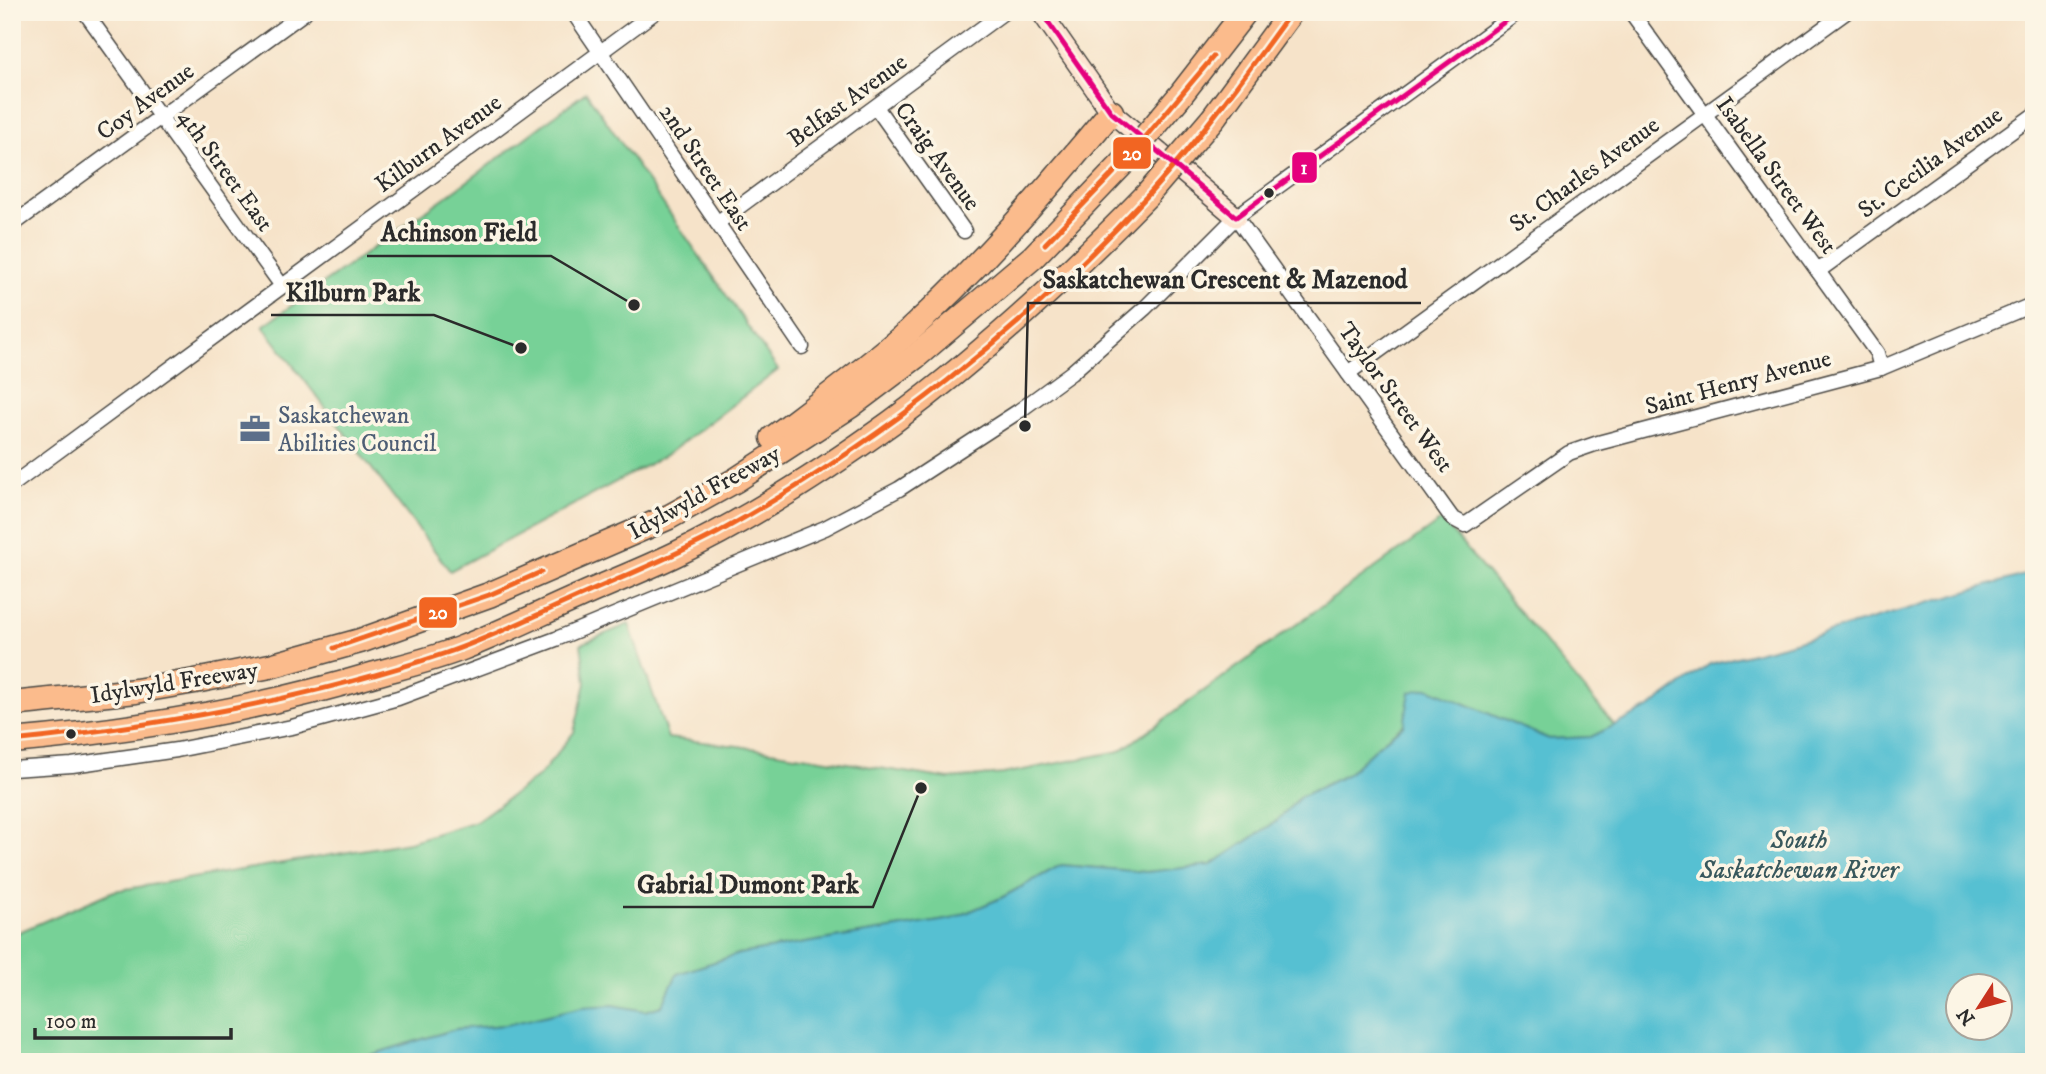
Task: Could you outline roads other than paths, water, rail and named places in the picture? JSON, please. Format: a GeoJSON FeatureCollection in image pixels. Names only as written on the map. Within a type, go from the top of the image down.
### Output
{"type":"FeatureCollection","features":[{"type":"Feature","properties":{"kind":"highway","name":"Idylwyld Freeway"},"geometry":{"type":"LineString","coordinates":[[12,704],[136,691],[270,666],[360,640],[489,595],[669,517],[736,480],[850,406],[915,357],[1033,257],[1126,160],[1218,50],[1245,12]]}},
{"type":"Feature","properties":{"kind":"highway","name":"Idylwyld Freeway"},"geometry":{"type":"LineString","coordinates":[[12,741],[100,733],[167,723],[262,704],[353,681],[461,648],[676,554],[719,532],[791,489],[890,423],[948,379],[1044,297],[1148,194],[1214,117],[1291,12]]}},
{"type":"Feature","properties":{"kind":"highway"},"geometry":{"type":"LineString","coordinates":[[489,595],[641,518],[708,480],[764,444],[843,385],[907,332],[974,269],[1040,198],[1111,112]]}},
{"type":"Feature","properties":{"kind":"street","name":"4th Street East"},"geometry":{"type":"LineString","coordinates":[[85,12],[282,286]]}},
{"type":"Feature","properties":{"kind":"street","name":"Coy Avenue"},"geometry":{"type":"LineString","coordinates":[[12,225],[304,12]]}},
{"type":"Feature","properties":{"kind":"street","name":"2nd Street East"},"geometry":{"type":"LineString","coordinates":[[573,12],[802,348]]}},
{"type":"Feature","properties":{"kind":"street","name":"Kilburn Avenue"},"geometry":{"type":"LineString","coordinates":[[12,485],[655,12]]}},
{"type":"Feature","properties":{"kind":"street","name":"Belfast Avenue"},"geometry":{"type":"LineString","coordinates":[[717,223],[1004,12]]}},
{"type":"Feature","properties":{"kind":"street","name":"Taylor Street West"},"geometry":{"type":"LineString","coordinates":[[1041,12],[1111,112],[1236,217],[1452,517],[1465,526]]}},
{"type":"Feature","properties":{"kind":"street"},"geometry":{"type":"LineString","coordinates":[[12,769],[72,765],[177,750],[292,727],[398,698],[556,639],[825,528],[899,489],[1019,411],[1071,373],[1145,308],[1236,217],[1518,12]]}},
{"type":"Feature","properties":{"kind":"street","name":"Isabella Street West"},"geometry":{"type":"LineString","coordinates":[[1631,12],[1877,353],[1881,368]]}},
{"type":"Feature","properties":{"kind":"street","name":"St. Charles Avenue"},"geometry":{"type":"LineString","coordinates":[[1348,373],[1846,12]]}},
{"type":"Feature","properties":{"kind":"street","name":"Craig Avenue"},"geometry":{"type":"LineString","coordinates":[[876,107],[964,231]]}},
{"type":"Feature","properties":{"kind":"street","name":"St. Cecilia Avenue"},"geometry":{"type":"LineString","coordinates":[[1818,271],[2034,115]]}},
{"type":"Feature","properties":{"kind":"street","name":"Saint Henry Avenue"},"geometry":{"type":"LineString","coordinates":[[1465,526],[1569,453],[1611,439],[1881,368],[2034,304]]}},
{"type":"Feature","properties":{"kind":"water","name":"South Saskatchewan River"},"geometry":{"type":"Polygon","coordinates":[[[2034,572],[2034,1062],[337,1062],[357,1059],[456,1029],[506,1025],[582,1007],[613,1005],[645,1011],[662,1006],[677,974],[739,954],[952,919],[1001,898],[1061,865],[1146,872],[1211,865],[1277,821],[1300,797],[1348,774],[1404,725],[1410,692],[1428,688],[1549,739],[1591,737],[1649,708],[1710,664],[2034,572]]]}},
{"type":"Feature","properties":{"kind":"place","name":"Achinson Field"},"geometry":{"type":"Point","coordinates":[634,305]}},
{"type":"Feature","properties":{"kind":"place","name":"Kilburn Park"},"geometry":{"type":"Point","coordinates":[521,348]}},
{"type":"Feature","properties":{"kind":"place","name":"Saskatchewan Crescent & Mazenod"},"geometry":{"type":"Point","coordinates":[1025,426]}},
{"type":"Feature","properties":{"kind":"place","name":"Saskatchewan Abilities Council"},"geometry":{"type":"Point","coordinates":[255,429]}},
{"type":"Feature","properties":{"kind":"place","name":"Gabrial Dumont Park"},"geometry":{"type":"Point","coordinates":[921,788]}}]}
